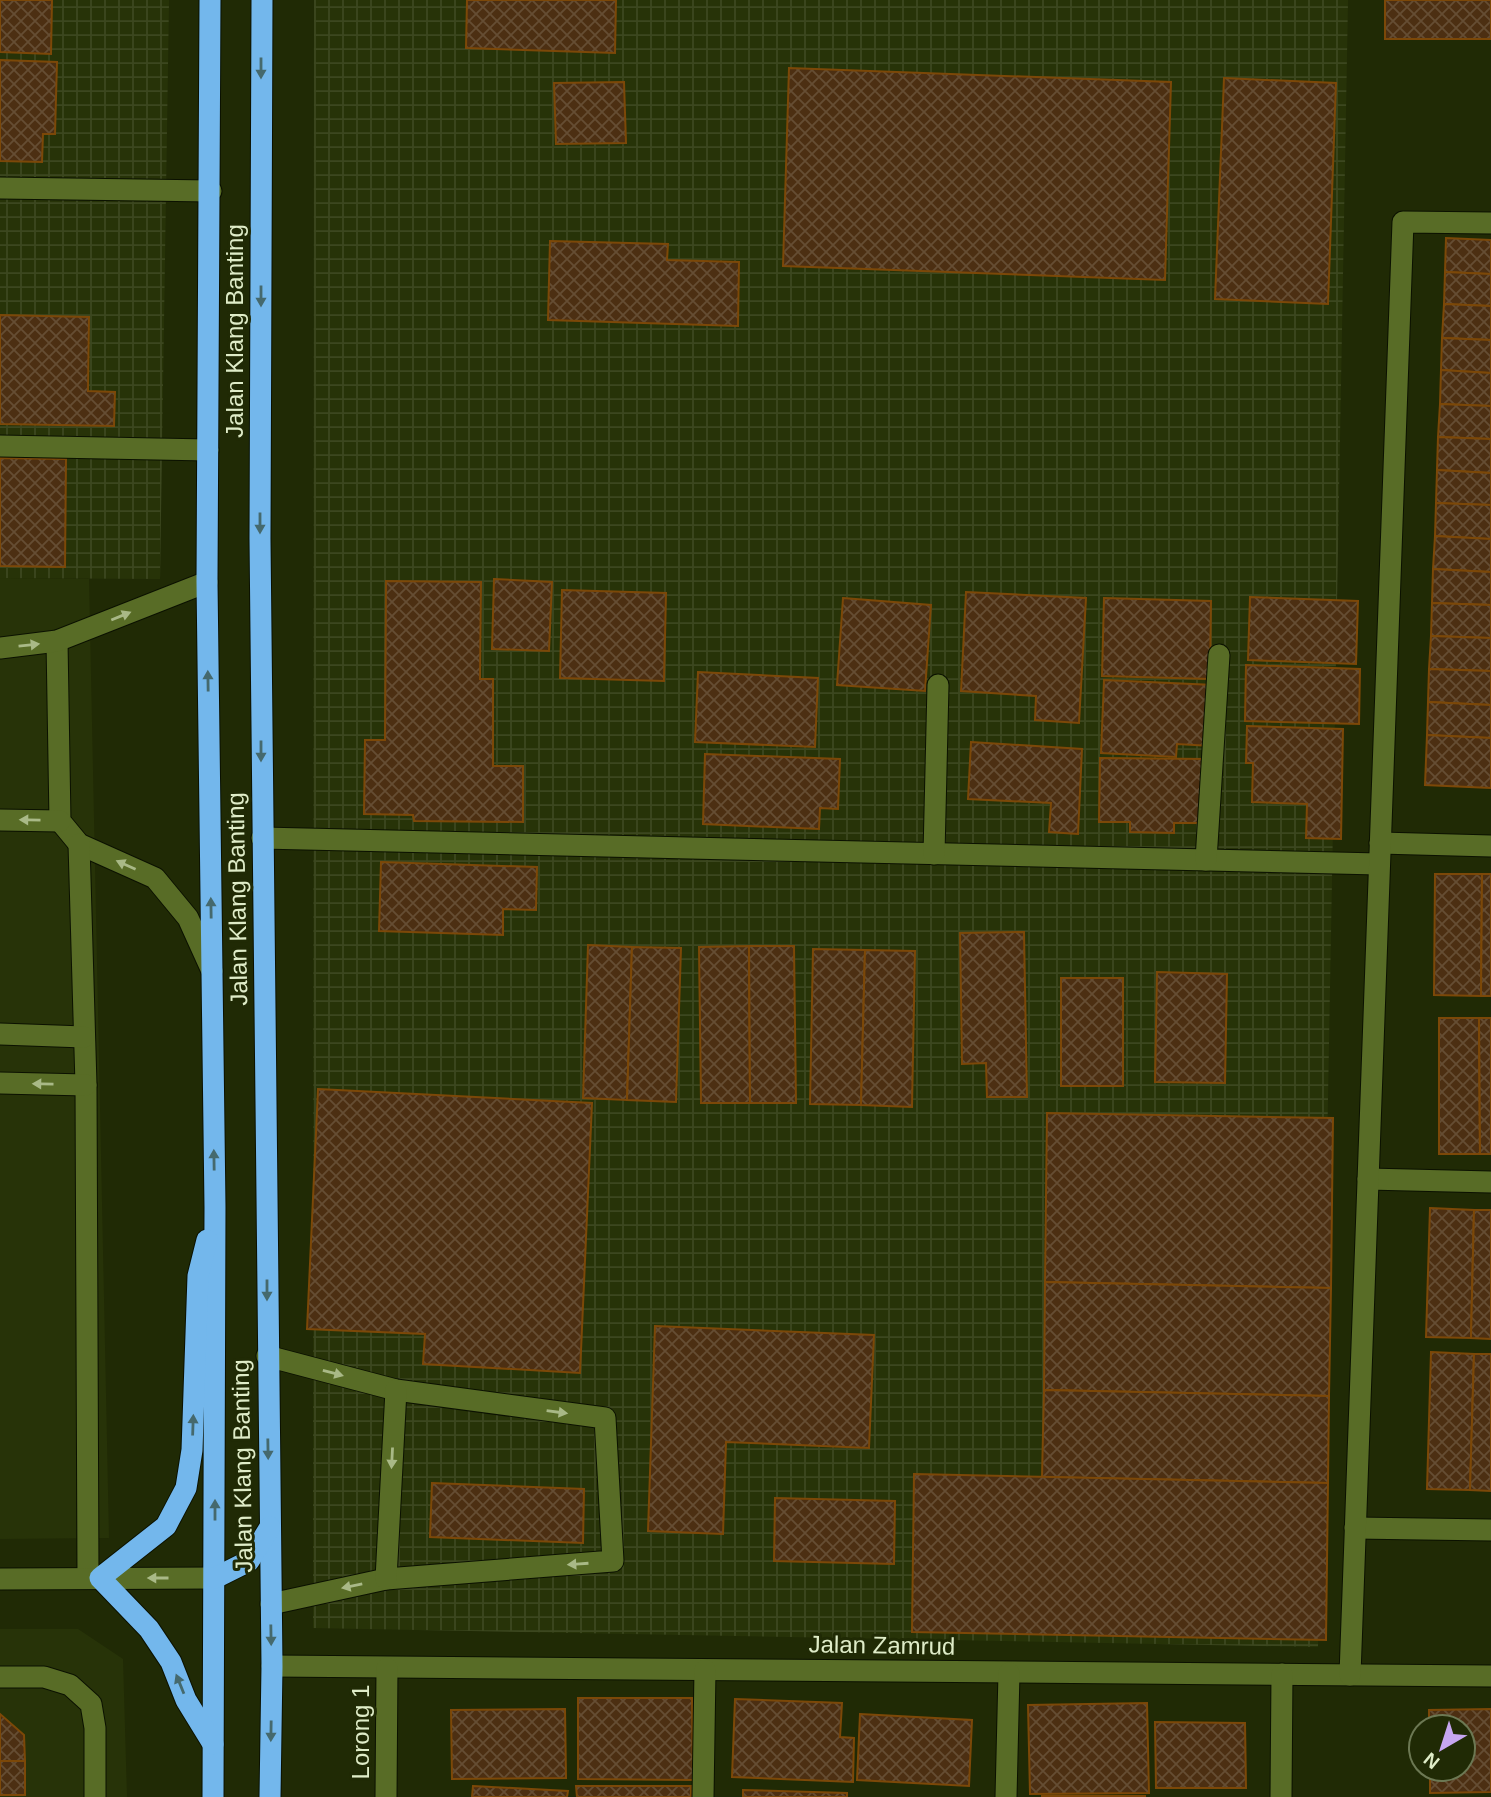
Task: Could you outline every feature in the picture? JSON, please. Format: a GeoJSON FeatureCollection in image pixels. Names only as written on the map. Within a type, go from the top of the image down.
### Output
{"type":"FeatureCollection","features":[{"type":"Feature","properties":{"kind":"highway","name":"Jalan Klang Banting"},"geometry":{"type":"LineString","coordinates":[[211,0],[207,582],[215,1206],[213,1797]]}},
{"type":"Feature","properties":{"kind":"highway","name":"Jalan Klang Banting"},"geometry":{"type":"LineString","coordinates":[[262,0],[260,539],[272,1666],[270,1797]]}},
{"type":"Feature","properties":{"kind":"highway"},"geometry":{"type":"LineString","coordinates":[[213,1744],[186,1700],[171,1662],[149,1629],[94,1578],[133,1554],[166,1526],[186,1488],[192,1450],[198,1276],[215,1206]]}},
{"type":"Feature","properties":{"kind":"highway"},"geometry":{"type":"LineString","coordinates":[[215,1578],[249,1561],[270,1527]]}},
{"type":"Feature","properties":{"kind":"street"},"geometry":{"type":"LineString","coordinates":[[0,188],[211,191]]}},
{"type":"Feature","properties":{"kind":"street"},"geometry":{"type":"LineString","coordinates":[[1350,1675],[1404,222],[1491,223]]}},
{"type":"Feature","properties":{"kind":"street"},"geometry":{"type":"LineString","coordinates":[[0,446],[208,450]]}},
{"type":"Feature","properties":{"kind":"street"},"geometry":{"type":"LineString","coordinates":[[0,648],[57,642],[207,582]]}},
{"type":"Feature","properties":{"kind":"street"},"geometry":{"type":"LineString","coordinates":[[57,642],[60,821],[79,844],[155,878],[188,918],[212,971]]}},
{"type":"Feature","properties":{"kind":"street"},"geometry":{"type":"LineString","coordinates":[[1206,860],[1219,655]]}},
{"type":"Feature","properties":{"kind":"street"},"geometry":{"type":"LineString","coordinates":[[934,854],[938,685]]}},
{"type":"Feature","properties":{"kind":"street"},"geometry":{"type":"LineString","coordinates":[[0,820],[60,821]]}},
{"type":"Feature","properties":{"kind":"street"},"geometry":{"type":"LineString","coordinates":[[262,838],[1206,860],[1491,846]]}},
{"type":"Feature","properties":{"kind":"street"},"geometry":{"type":"LineString","coordinates":[[79,844],[94,1578]]}},
{"type":"Feature","properties":{"kind":"street"},"geometry":{"type":"LineString","coordinates":[[0,1034],[84,1037]]}},
{"type":"Feature","properties":{"kind":"street"},"geometry":{"type":"LineString","coordinates":[[0,1083],[86,1085]]}},
{"type":"Feature","properties":{"kind":"street"},"geometry":{"type":"LineString","coordinates":[[1368,1179],[1491,1182]]}},
{"type":"Feature","properties":{"kind":"street"},"geometry":{"type":"LineString","coordinates":[[267,1356],[396,1390],[605,1418],[613,1561],[386,1579],[271,1604]]}},
{"type":"Feature","properties":{"kind":"street"},"geometry":{"type":"LineString","coordinates":[[386,1579],[396,1390]]}},
{"type":"Feature","properties":{"kind":"street"},"geometry":{"type":"LineString","coordinates":[[1355,1528],[1491,1530]]}},
{"type":"Feature","properties":{"kind":"street"},"geometry":{"type":"LineString","coordinates":[[0,1580],[215,1578]]}},
{"type":"Feature","properties":{"kind":"street","name":"Jalan Zamrud"},"geometry":{"type":"LineString","coordinates":[[272,1666],[1491,1676]]}},
{"type":"Feature","properties":{"kind":"street","name":"Lorong 1"},"geometry":{"type":"LineString","coordinates":[[386,1797],[387,1668]]}},
{"type":"Feature","properties":{"kind":"street"},"geometry":{"type":"LineString","coordinates":[[704,1797],[705,1670]]}},
{"type":"Feature","properties":{"kind":"street"},"geometry":{"type":"LineString","coordinates":[[1006,1797],[1009,1673]]}},
{"type":"Feature","properties":{"kind":"street"},"geometry":{"type":"LineString","coordinates":[[1281,1797],[1282,1674]]}},
{"type":"Feature","properties":{"kind":"street"},"geometry":{"type":"LineString","coordinates":[[0,1677],[44,1677],[70,1685],[91,1704],[95,1728],[95,1797]]}},
{"type":"Feature","properties":{"kind":"shaded area"},"geometry":{"type":"Polygon","coordinates":[[[0,0],[169,0],[160,579],[0,578],[0,0]]]}},
{"type":"Feature","properties":{"kind":"shaded area"},"geometry":{"type":"Polygon","coordinates":[[[314,0],[1348,0],[1318,1647],[313,1628],[314,0]]]}},
{"type":"Feature","properties":{"kind":"shaded area"},"geometry":{"type":"Polygon","coordinates":[[[0,578],[89,579],[109,1538],[0,1539],[0,578]]]}},
{"type":"Feature","properties":{"kind":"shaded area"},"geometry":{"type":"Polygon","coordinates":[[[0,1629],[78,1629],[123,1659],[127,1797],[0,1797],[0,1629]]]}},
{"type":"Feature","properties":{"kind":"building"},"geometry":{"type":"Polygon","coordinates":[[[0,0],[52,0],[51,54],[0,52],[0,0]]]}},
{"type":"Feature","properties":{"kind":"building"},"geometry":{"type":"Polygon","coordinates":[[[467,0],[616,0],[615,53],[466,48],[467,0]]]}},
{"type":"Feature","properties":{"kind":"building"},"geometry":{"type":"Polygon","coordinates":[[[1385,0],[1491,0],[1491,39],[1385,39],[1385,0]]]}},
{"type":"Feature","properties":{"kind":"building"},"geometry":{"type":"Polygon","coordinates":[[[0,60],[57,62],[55,134],[43,134],[42,162],[0,161],[0,60]]]}},
{"type":"Feature","properties":{"kind":"building"},"geometry":{"type":"Polygon","coordinates":[[[789,68],[1171,82],[1165,280],[783,266],[789,68]]]}},
{"type":"Feature","properties":{"kind":"building"},"geometry":{"type":"Polygon","coordinates":[[[1224,78],[1336,83],[1328,304],[1215,299],[1224,78]]]}},
{"type":"Feature","properties":{"kind":"building"},"geometry":{"type":"Polygon","coordinates":[[[624,82],[626,143],[556,144],[554,83],[624,82]]]}},
{"type":"Feature","properties":{"kind":"building"},"geometry":{"type":"Polygon","coordinates":[[[1446,238],[1491,240],[1491,274],[1445,272],[1446,238]]]}},
{"type":"Feature","properties":{"kind":"building"},"geometry":{"type":"Polygon","coordinates":[[[550,241],[668,244],[667,260],[739,262],[738,326],[548,320],[550,241]]]}},
{"type":"Feature","properties":{"kind":"building"},"geometry":{"type":"Polygon","coordinates":[[[1445,272],[1491,274],[1491,306],[1444,304],[1445,272]]]}},
{"type":"Feature","properties":{"kind":"building"},"geometry":{"type":"Polygon","coordinates":[[[1444,304],[1491,306],[1491,340],[1442,338],[1444,304]]]}},
{"type":"Feature","properties":{"kind":"building"},"geometry":{"type":"Polygon","coordinates":[[[0,315],[89,317],[88,391],[115,392],[114,426],[0,424],[0,315]]]}},
{"type":"Feature","properties":{"kind":"building"},"geometry":{"type":"Polygon","coordinates":[[[1442,338],[1491,340],[1491,373],[1441,370],[1442,338]]]}},
{"type":"Feature","properties":{"kind":"building"},"geometry":{"type":"Polygon","coordinates":[[[1441,370],[1491,373],[1491,406],[1440,404],[1441,370]]]}},
{"type":"Feature","properties":{"kind":"building"},"geometry":{"type":"Polygon","coordinates":[[[1440,404],[1491,406],[1491,439],[1438,437],[1440,404]]]}},
{"type":"Feature","properties":{"kind":"building"},"geometry":{"type":"Polygon","coordinates":[[[1438,437],[1491,439],[1491,473],[1437,470],[1438,437]]]}},
{"type":"Feature","properties":{"kind":"building"},"geometry":{"type":"Polygon","coordinates":[[[0,458],[66,459],[65,567],[0,566],[0,458]]]}},
{"type":"Feature","properties":{"kind":"building"},"geometry":{"type":"Polygon","coordinates":[[[1437,470],[1491,473],[1491,505],[1436,503],[1437,470]]]}},
{"type":"Feature","properties":{"kind":"building"},"geometry":{"type":"Polygon","coordinates":[[[1436,503],[1491,505],[1491,539],[1435,536],[1436,503]]]}},
{"type":"Feature","properties":{"kind":"building"},"geometry":{"type":"Polygon","coordinates":[[[1435,536],[1491,539],[1491,572],[1433,569],[1435,536]]]}},
{"type":"Feature","properties":{"kind":"building"},"geometry":{"type":"Polygon","coordinates":[[[1433,569],[1491,572],[1491,605],[1432,603],[1433,569]]]}},
{"type":"Feature","properties":{"kind":"building"},"geometry":{"type":"Polygon","coordinates":[[[494,579],[552,582],[549,651],[492,649],[494,579]]]}},
{"type":"Feature","properties":{"kind":"building"},"geometry":{"type":"Polygon","coordinates":[[[386,581],[481,582],[480,679],[493,679],[493,766],[523,766],[523,822],[414,821],[413,815],[364,814],[365,740],[385,740],[386,581]]]}},
{"type":"Feature","properties":{"kind":"building"},"geometry":{"type":"Polygon","coordinates":[[[562,590],[666,593],[664,681],[560,678],[562,590]]]}},
{"type":"Feature","properties":{"kind":"building"},"geometry":{"type":"Polygon","coordinates":[[[966,592],[1086,598],[1079,723],[1035,720],[1036,696],[961,691],[966,592]]]}},
{"type":"Feature","properties":{"kind":"building"},"geometry":{"type":"Polygon","coordinates":[[[1250,597],[1358,601],[1356,664],[1248,660],[1250,597]]]}},
{"type":"Feature","properties":{"kind":"building"},"geometry":{"type":"Polygon","coordinates":[[[843,598],[931,605],[925,691],[837,685],[843,598]]]}},
{"type":"Feature","properties":{"kind":"building"},"geometry":{"type":"Polygon","coordinates":[[[1104,598],[1211,601],[1210,679],[1102,676],[1104,598]]]}},
{"type":"Feature","properties":{"kind":"building"},"geometry":{"type":"Polygon","coordinates":[[[1432,603],[1491,605],[1491,638],[1431,636],[1432,603]]]}},
{"type":"Feature","properties":{"kind":"building"},"geometry":{"type":"Polygon","coordinates":[[[1431,636],[1491,638],[1491,671],[1429,669],[1431,636]]]}},
{"type":"Feature","properties":{"kind":"building"},"geometry":{"type":"Polygon","coordinates":[[[1246,665],[1360,669],[1359,724],[1245,721],[1246,665]]]}},
{"type":"Feature","properties":{"kind":"building"},"geometry":{"type":"Polygon","coordinates":[[[1429,669],[1491,671],[1491,705],[1428,702],[1429,669]]]}},
{"type":"Feature","properties":{"kind":"building"},"geometry":{"type":"Polygon","coordinates":[[[698,672],[818,678],[815,747],[695,742],[698,672]]]}},
{"type":"Feature","properties":{"kind":"building"},"geometry":{"type":"Polygon","coordinates":[[[1104,680],[1214,685],[1211,746],[1177,744],[1176,757],[1101,753],[1104,680]]]}},
{"type":"Feature","properties":{"kind":"building"},"geometry":{"type":"Polygon","coordinates":[[[1428,702],[1491,705],[1491,738],[1427,735],[1428,702]]]}},
{"type":"Feature","properties":{"kind":"building"},"geometry":{"type":"Polygon","coordinates":[[[1247,726],[1343,729],[1341,839],[1306,838],[1307,804],[1252,802],[1253,763],[1246,763],[1247,726]]]}},
{"type":"Feature","properties":{"kind":"building"},"geometry":{"type":"Polygon","coordinates":[[[1427,735],[1491,738],[1491,788],[1425,785],[1427,735]]]}},
{"type":"Feature","properties":{"kind":"building"},"geometry":{"type":"Polygon","coordinates":[[[971,742],[1082,749],[1078,834],[1049,832],[1051,803],[968,799],[971,742]]]}},
{"type":"Feature","properties":{"kind":"building"},"geometry":{"type":"Polygon","coordinates":[[[705,754],[840,759],[838,809],[820,808],[819,829],[703,824],[705,754]]]}},
{"type":"Feature","properties":{"kind":"building"},"geometry":{"type":"Polygon","coordinates":[[[1100,758],[1208,759],[1208,823],[1174,823],[1174,833],[1130,832],[1130,822],[1099,822],[1100,758]]]}},
{"type":"Feature","properties":{"kind":"building"},"geometry":{"type":"Polygon","coordinates":[[[381,862],[537,867],[536,910],[503,909],[503,935],[379,931],[381,862]]]}},
{"type":"Feature","properties":{"kind":"building"},"geometry":{"type":"Polygon","coordinates":[[[1435,874],[1482,874],[1481,996],[1434,995],[1435,874]]]}},
{"type":"Feature","properties":{"kind":"building"},"geometry":{"type":"Polygon","coordinates":[[[1482,874],[1491,874],[1491,996],[1481,996],[1482,874]]]}},
{"type":"Feature","properties":{"kind":"building"},"geometry":{"type":"Polygon","coordinates":[[[1024,932],[1027,1097],[987,1097],[986,1063],[962,1064],[960,933],[1024,932]]]}},
{"type":"Feature","properties":{"kind":"building"},"geometry":{"type":"Polygon","coordinates":[[[588,945],[632,947],[627,1100],[583,1098],[588,945]]]}},
{"type":"Feature","properties":{"kind":"building"},"geometry":{"type":"Polygon","coordinates":[[[749,946],[750,1103],[701,1103],[699,947],[749,946]]]}},
{"type":"Feature","properties":{"kind":"building"},"geometry":{"type":"Polygon","coordinates":[[[749,946],[794,946],[796,1103],[750,1103],[749,946]]]}},
{"type":"Feature","properties":{"kind":"building"},"geometry":{"type":"Polygon","coordinates":[[[632,947],[681,948],[676,1102],[627,1100],[632,947]]]}},
{"type":"Feature","properties":{"kind":"building"},"geometry":{"type":"Polygon","coordinates":[[[813,949],[865,950],[861,1105],[810,1104],[813,949]]]}},
{"type":"Feature","properties":{"kind":"building"},"geometry":{"type":"Polygon","coordinates":[[[865,950],[915,951],[912,1107],[861,1105],[865,950]]]}},
{"type":"Feature","properties":{"kind":"building"},"geometry":{"type":"Polygon","coordinates":[[[1157,972],[1227,974],[1225,1083],[1155,1082],[1157,972]]]}},
{"type":"Feature","properties":{"kind":"building"},"geometry":{"type":"Polygon","coordinates":[[[1061,978],[1123,978],[1123,1086],[1061,1086],[1061,978]]]}},
{"type":"Feature","properties":{"kind":"building"},"geometry":{"type":"Polygon","coordinates":[[[1439,1018],[1479,1018],[1480,1154],[1439,1154],[1439,1018]]]}},
{"type":"Feature","properties":{"kind":"building"},"geometry":{"type":"Polygon","coordinates":[[[1479,1018],[1491,1018],[1491,1154],[1480,1154],[1479,1018]]]}},
{"type":"Feature","properties":{"kind":"building"},"geometry":{"type":"Polygon","coordinates":[[[318,1089],[592,1103],[580,1373],[423,1364],[425,1334],[307,1329],[318,1089]]]}},
{"type":"Feature","properties":{"kind":"building"},"geometry":{"type":"Polygon","coordinates":[[[1047,1113],[1333,1118],[1331,1288],[1045,1282],[1047,1113]]]}},
{"type":"Feature","properties":{"kind":"building"},"geometry":{"type":"Polygon","coordinates":[[[1430,1208],[1474,1210],[1471,1338],[1426,1337],[1430,1208]]]}},
{"type":"Feature","properties":{"kind":"building"},"geometry":{"type":"Polygon","coordinates":[[[1474,1210],[1491,1210],[1491,1339],[1471,1338],[1474,1210]]]}},
{"type":"Feature","properties":{"kind":"building"},"geometry":{"type":"Polygon","coordinates":[[[1045,1282],[1331,1288],[1329,1396],[1044,1390],[1045,1282]]]}},
{"type":"Feature","properties":{"kind":"building"},"geometry":{"type":"Polygon","coordinates":[[[655,1326],[874,1335],[869,1448],[726,1442],[723,1534],[648,1531],[655,1326]]]}},
{"type":"Feature","properties":{"kind":"building"},"geometry":{"type":"Polygon","coordinates":[[[1431,1352],[1474,1354],[1470,1490],[1427,1489],[1431,1352]]]}},
{"type":"Feature","properties":{"kind":"building"},"geometry":{"type":"Polygon","coordinates":[[[1474,1354],[1491,1354],[1491,1491],[1470,1490],[1474,1354]]]}},
{"type":"Feature","properties":{"kind":"building"},"geometry":{"type":"Polygon","coordinates":[[[1044,1390],[1329,1396],[1328,1483],[1042,1477],[1044,1390]]]}},
{"type":"Feature","properties":{"kind":"building"},"geometry":{"type":"Polygon","coordinates":[[[914,1474],[1328,1483],[1326,1640],[912,1632],[914,1474]]]}},
{"type":"Feature","properties":{"kind":"building"},"geometry":{"type":"Polygon","coordinates":[[[432,1483],[584,1489],[583,1543],[430,1537],[432,1483]]]}},
{"type":"Feature","properties":{"kind":"building"},"geometry":{"type":"Polygon","coordinates":[[[775,1498],[895,1501],[894,1564],[774,1561],[775,1498]]]}},
{"type":"Feature","properties":{"kind":"building"},"geometry":{"type":"Polygon","coordinates":[[[578,1698],[692,1698],[693,1780],[578,1779],[578,1698]]]}},
{"type":"Feature","properties":{"kind":"building"},"geometry":{"type":"Polygon","coordinates":[[[735,1699],[842,1703],[840,1737],[854,1738],[853,1782],[732,1777],[735,1699]]]}},
{"type":"Feature","properties":{"kind":"building"},"geometry":{"type":"Polygon","coordinates":[[[1147,1703],[1149,1793],[1030,1794],[1028,1705],[1147,1703]]]}},
{"type":"Feature","properties":{"kind":"building"},"geometry":{"type":"Polygon","coordinates":[[[565,1709],[566,1778],[452,1779],[451,1710],[565,1709]]]}},
{"type":"Feature","properties":{"kind":"building"},"geometry":{"type":"Polygon","coordinates":[[[1491,1709],[1491,1792],[1430,1793],[1430,1783],[1477,1783],[1477,1713],[1429,1713],[1429,1710],[1491,1709]]]}},
{"type":"Feature","properties":{"kind":"building"},"geometry":{"type":"Polygon","coordinates":[[[0,1714],[24,1735],[25,1761],[0,1761],[0,1714]]]}},
{"type":"Feature","properties":{"kind":"building"},"geometry":{"type":"Polygon","coordinates":[[[860,1714],[972,1720],[969,1786],[857,1780],[860,1714]]]}},
{"type":"Feature","properties":{"kind":"building"},"geometry":{"type":"Polygon","coordinates":[[[1155,1722],[1245,1723],[1246,1788],[1156,1788],[1155,1722]]]}},
{"type":"Feature","properties":{"kind":"building"},"geometry":{"type":"Polygon","coordinates":[[[0,1761],[25,1761],[25,1795],[0,1795],[0,1761]]]}},
{"type":"Feature","properties":{"kind":"building"},"geometry":{"type":"Polygon","coordinates":[[[473,1786],[568,1791],[567,1797],[472,1797],[473,1786]]]}},
{"type":"Feature","properties":{"kind":"building"},"geometry":{"type":"Polygon","coordinates":[[[576,1786],[691,1786],[691,1797],[577,1797],[576,1786]]]}},
{"type":"Feature","properties":{"kind":"building"},"geometry":{"type":"Polygon","coordinates":[[[743,1790],[847,1793],[847,1797],[743,1797],[743,1790]]]}},
{"type":"Feature","properties":{"kind":"building"},"geometry":{"type":"Polygon","coordinates":[[[1145,1796],[1145,1797],[1042,1797],[1145,1796]]]}}]}
